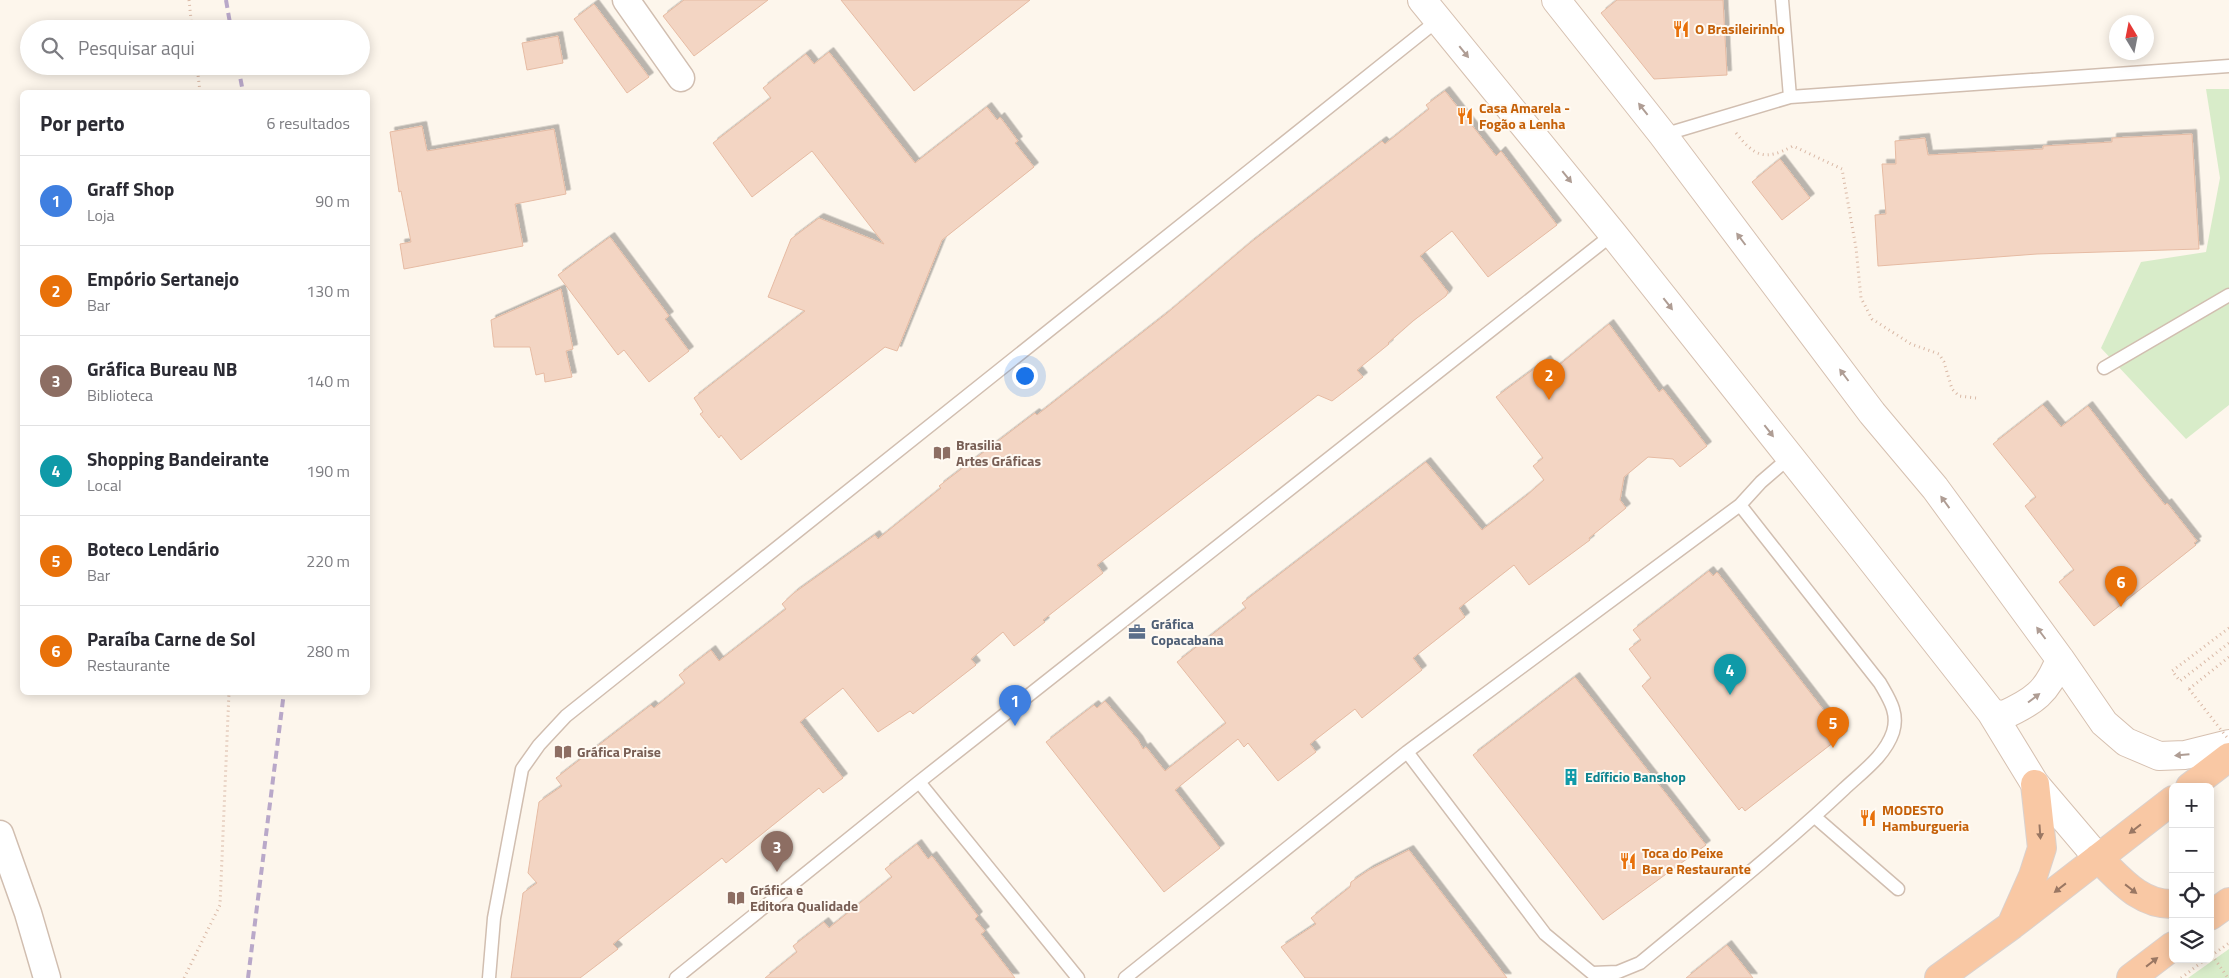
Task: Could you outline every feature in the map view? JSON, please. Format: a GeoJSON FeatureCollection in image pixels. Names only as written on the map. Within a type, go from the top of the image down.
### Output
{"type":"FeatureCollection","features":[{"type":"Feature","properties":{"kind":"highway"},"geometry":{"type":"LineString","coordinates":[[2195,783],[2229,757]]}},
{"type":"Feature","properties":{"kind":"highway"},"geometry":{"type":"LineString","coordinates":[[2012,925],[2033,876],[2042,848],[2034,784]]}},
{"type":"Feature","properties":{"kind":"highway"},"geometry":{"type":"LineString","coordinates":[[1939,978],[2012,925],[2169,803]]}},
{"type":"Feature","properties":{"kind":"highway"},"geometry":{"type":"LineString","coordinates":[[2098,858],[2130,889],[2148,900],[2169,903]]}},
{"type":"Feature","properties":{"kind":"highway"},"geometry":{"type":"LineString","coordinates":[[2214,901],[2229,900]]}},
{"type":"Feature","properties":{"kind":"highway"},"geometry":{"type":"LineString","coordinates":[[2214,913],[2229,900]]}},
{"type":"Feature","properties":{"kind":"highway"},"geometry":{"type":"LineString","coordinates":[[2131,978],[2169,949]]}},
{"type":"Feature","properties":{"kind":"main road"},"geometry":{"type":"LineString","coordinates":[[1556,0],[1663,135],[1872,413],[1935,488],[2060,659],[2104,723],[2126,742],[2159,756],[2185,755],[2229,742]]}},
{"type":"Feature","properties":{"kind":"main road"},"geometry":{"type":"LineString","coordinates":[[1430,10],[1613,234],[1991,712],[2034,784],[2098,858]]}},
{"type":"Feature","properties":{"kind":"main road"},"geometry":{"type":"LineString","coordinates":[[1991,712],[2002,716],[2037,697],[2048,686],[2060,659]]}},
{"type":"Feature","properties":{"kind":"street"},"geometry":{"type":"LineString","coordinates":[[626,0],[681,78]]}},
{"type":"Feature","properties":{"kind":"street"},"geometry":{"type":"LineString","coordinates":[[0,834],[28,913],[47,978]]}},
{"type":"Feature","properties":{"kind":"lane"},"geometry":{"type":"LineString","coordinates":[[1782,0],[1790,97]]}},
{"type":"Feature","properties":{"kind":"lane"},"geometry":{"type":"LineString","coordinates":[[489,978],[494,918],[522,769],[539,745],[566,716],[1430,10]]}},
{"type":"Feature","properties":{"kind":"lane"},"geometry":{"type":"LineString","coordinates":[[1663,135],[1790,97],[2229,66]]}},
{"type":"Feature","properties":{"kind":"lane"},"geometry":{"type":"LineString","coordinates":[[676,978],[919,782],[1613,234]]}},
{"type":"Feature","properties":{"kind":"lane"},"geometry":{"type":"LineString","coordinates":[[2104,368],[2229,295]]}},
{"type":"Feature","properties":{"kind":"lane"},"geometry":{"type":"LineString","coordinates":[[1124,978],[1407,752],[1740,505],[1761,482],[1790,457]]}},
{"type":"Feature","properties":{"kind":"lane"},"geometry":{"type":"LineString","coordinates":[[1407,752],[1545,934],[1592,973],[1618,972],[1640,963],[1816,817],[1876,760],[1893,733],[1896,716],[1880,683],[1740,505]]}},
{"type":"Feature","properties":{"kind":"lane"},"geometry":{"type":"LineString","coordinates":[[919,782],[1078,978]]}},
{"type":"Feature","properties":{"kind":"lane"},"geometry":{"type":"LineString","coordinates":[[1816,817],[1898,889]]}},
{"type":"Feature","properties":{"kind":"path"},"geometry":{"type":"LineString","coordinates":[[189,0],[191,20]]}},
{"type":"Feature","properties":{"kind":"path"},"geometry":{"type":"LineString","coordinates":[[198,75],[200,90]]}},
{"type":"Feature","properties":{"kind":"path"},"geometry":{"type":"LineString","coordinates":[[1724,117],[1749,150],[1768,156],[1793,146],[1842,169],[1856,248],[1862,298],[1872,319],[1911,344],[1939,354],[1944,362],[1952,389],[1959,396],[1976,398]]}},
{"type":"Feature","properties":{"kind":"path"},"geometry":{"type":"LineString","coordinates":[[2229,628],[2172,671],[2180,681],[2229,643]]}},
{"type":"Feature","properties":{"kind":"path"},"geometry":{"type":"LineString","coordinates":[[2229,657],[2189,689],[2229,742]]}},
{"type":"Feature","properties":{"kind":"path"},"geometry":{"type":"LineString","coordinates":[[184,978],[220,905],[229,695]]}},
{"type":"Feature","properties":{"kind":"path"},"geometry":{"type":"LineString","coordinates":[[2214,954],[2229,943]]}},
{"type":"Feature","properties":{"kind":"path"},"geometry":{"type":"LineString","coordinates":[[2214,960],[2228,978]]}},
{"type":"Feature","properties":{"kind":"path"},"geometry":{"type":"LineString","coordinates":[[2181,978],[2201,963]]}},
{"type":"Feature","properties":{"kind":"green space"},"geometry":{"type":"Polygon","coordinates":[[[2206,89],[2229,89],[2229,405],[2186,439],[2101,348],[2141,262],[2206,252],[2220,178],[2206,89]]]}},
{"type":"Feature","properties":{"kind":"green space"},"geometry":{"type":"Polygon","coordinates":[[[2229,949],[2229,978],[2188,978],[2209,963],[2214,963],[2214,960],[2229,949]]]}},
{"type":"Feature","properties":{"kind":"building"},"geometry":{"type":"Polygon","coordinates":[[[684,0],[768,0],[694,56],[663,16],[684,0]]]}},
{"type":"Feature","properties":{"kind":"building"},"geometry":{"type":"Polygon","coordinates":[[[841,0],[1030,0],[914,91],[841,0]]]}},
{"type":"Feature","properties":{"kind":"building"},"geometry":{"type":"Polygon","coordinates":[[[1617,0],[1723,0],[1727,75],[1654,79],[1601,13],[1617,0]]]}},
{"type":"Feature","properties":{"kind":"building"},"geometry":{"type":"Polygon","coordinates":[[[594,4],[649,77],[627,93],[574,19],[594,4]]]}},
{"type":"Feature","properties":{"kind":"building"},"geometry":{"type":"Polygon","coordinates":[[[558,36],[563,63],[527,70],[522,43],[558,36]]]}},
{"type":"Feature","properties":{"kind":"building"},"geometry":{"type":"Polygon","coordinates":[[[829,52],[915,163],[987,107],[997,120],[1000,117],[1018,141],[1015,143],[1034,167],[942,240],[897,351],[885,347],[741,460],[721,435],[719,438],[700,414],[703,412],[694,398],[805,311],[768,297],[791,239],[819,218],[884,244],[812,151],[752,197],[713,143],[771,98],[763,88],[806,54],[814,64],[829,52]]]}},
{"type":"Feature","properties":{"kind":"building"},"geometry":{"type":"Polygon","coordinates":[[[1445,91],[1496,156],[1501,151],[1557,225],[1488,277],[1452,231],[1420,256],[1448,292],[1446,296],[1413,321],[1389,344],[1357,370],[1363,377],[1332,401],[1318,395],[1097,565],[1103,573],[1043,620],[1045,622],[1014,646],[1003,632],[971,659],[976,665],[913,714],[910,711],[878,732],[843,688],[800,722],[843,778],[823,793],[819,788],[726,863],[722,858],[613,944],[618,949],[580,978],[511,978],[523,893],[537,883],[528,873],[539,802],[562,786],[556,778],[651,705],[654,708],[685,683],[679,675],[711,650],[719,661],[786,609],[782,604],[794,593],[875,535],[878,539],[941,488],[939,486],[1035,413],[1037,415],[1166,314],[1250,243],[1382,141],[1385,144],[1429,109],[1426,105],[1445,91]]]}},
{"type":"Feature","properties":{"kind":"building"},"geometry":{"type":"Polygon","coordinates":[[[422,126],[427,151],[554,129],[566,194],[515,204],[523,246],[404,269],[400,244],[411,242],[401,191],[399,192],[390,132],[422,126]]]}},
{"type":"Feature","properties":{"kind":"building"},"geometry":{"type":"Polygon","coordinates":[[[2192,134],[2199,249],[2037,254],[1878,266],[1875,215],[1886,214],[1882,164],[1896,164],[1895,141],[1925,138],[1928,155],[2043,149],[2043,146],[2112,142],[2112,138],[2192,134]]]}},
{"type":"Feature","properties":{"kind":"building"},"geometry":{"type":"Polygon","coordinates":[[[1780,159],[1810,198],[1782,220],[1752,182],[1780,159]]]}},
{"type":"Feature","properties":{"kind":"building"},"geometry":{"type":"Polygon","coordinates":[[[610,237],[669,316],[665,319],[689,351],[649,382],[624,350],[618,355],[558,275],[610,237]]]}},
{"type":"Feature","properties":{"kind":"building"},"geometry":{"type":"Polygon","coordinates":[[[561,289],[573,349],[566,351],[572,377],[545,382],[544,373],[536,375],[530,347],[494,347],[491,320],[561,289]]]}},
{"type":"Feature","properties":{"kind":"building"},"geometry":{"type":"Polygon","coordinates":[[[1609,324],[1659,392],[1663,389],[1707,446],[1680,467],[1673,459],[1648,457],[1624,477],[1620,500],[1626,508],[1589,538],[1590,540],[1529,585],[1514,565],[1459,608],[1465,617],[1413,658],[1422,670],[1362,718],[1355,709],[1310,744],[1316,752],[1278,781],[1248,743],[1244,747],[1238,739],[1175,790],[1220,848],[1164,892],[1046,742],[1094,705],[1097,708],[1105,701],[1138,740],[1143,749],[1146,747],[1165,771],[1226,723],[1177,662],[1246,608],[1242,603],[1426,462],[1482,530],[1526,496],[1544,480],[1533,466],[1543,458],[1496,397],[1546,360],[1553,370],[1609,324]]]}},
{"type":"Feature","properties":{"kind":"building"},"geometry":{"type":"Polygon","coordinates":[[[2043,405],[2061,427],[2088,406],[2165,505],[2167,503],[2197,541],[2194,543],[2196,545],[2094,626],[2059,582],[2074,570],[2025,506],[2036,497],[1993,444],[2043,405]]]}},
{"type":"Feature","properties":{"kind":"building"},"geometry":{"type":"Polygon","coordinates":[[[1709,571],[1713,576],[1717,572],[1843,735],[1745,811],[1742,807],[1739,810],[1642,686],[1651,678],[1629,649],[1641,640],[1633,630],[1709,571]]]}},
{"type":"Feature","properties":{"kind":"building","name":"Edíficio Banshop"},"geometry":{"type":"Polygon","coordinates":[[[1575,677],[1706,845],[1603,920],[1473,755],[1575,677]]]}},
{"type":"Feature","properties":{"kind":"building"},"geometry":{"type":"Polygon","coordinates":[[[917,844],[928,859],[932,856],[978,916],[975,919],[985,931],[981,934],[1015,978],[765,978],[797,952],[793,946],[824,922],[829,928],[892,877],[885,869],[917,844]]]}},
{"type":"Feature","properties":{"kind":"building"},"geometry":{"type":"Polygon","coordinates":[[[1409,850],[1507,978],[1305,978],[1281,947],[1316,924],[1311,918],[1350,887],[1351,882],[1369,870],[1409,850]]]}},
{"type":"Feature","properties":{"kind":"building"},"geometry":{"type":"Polygon","coordinates":[[[1727,945],[1753,978],[1686,978],[1727,945]]]}},
{"type":"Feature","properties":{"kind":"railway"},"geometry":{"type":"LineString","coordinates":[[226,0],[229,20]]}},
{"type":"Feature","properties":{"kind":"railway"},"geometry":{"type":"LineString","coordinates":[[240,75],[243,90]]}},
{"type":"Feature","properties":{"kind":"railway"},"geometry":{"type":"LineString","coordinates":[[248,978],[284,695]]}},
{"type":"Feature","properties":{"kind":"place","name":"O Brasileirinho"},"geometry":{"type":"Point","coordinates":[1681,29]}},
{"type":"Feature","properties":{"kind":"place","name":"Casa Amarela - Fogão a Lenha"},"geometry":{"type":"Point","coordinates":[1465,116]}},
{"type":"Feature","properties":{"kind":"place","name":"Empório Sertanejo"},"geometry":{"type":"Point","coordinates":[1549,400]}},
{"type":"Feature","properties":{"kind":"place","name":"Brasilia Artes Gráficas"},"geometry":{"type":"Point","coordinates":[942,453]}},
{"type":"Feature","properties":{"kind":"place","name":"Paraíba Carne de Sol"},"geometry":{"type":"Point","coordinates":[2121,607]}},
{"type":"Feature","properties":{"kind":"place","name":"Gráfica Copacabana"},"geometry":{"type":"Point","coordinates":[1137,632]}},
{"type":"Feature","properties":{"kind":"place","name":"Shopping Bandeirante"},"geometry":{"type":"Point","coordinates":[1730,695]}},
{"type":"Feature","properties":{"kind":"place","name":"Graff Shop"},"geometry":{"type":"Point","coordinates":[1015,726]}},
{"type":"Feature","properties":{"kind":"place","name":"Boteco Lendário"},"geometry":{"type":"Point","coordinates":[1833,748]}},
{"type":"Feature","properties":{"kind":"place","name":"Gráfica Praise"},"geometry":{"type":"Point","coordinates":[563,752]}},
{"type":"Feature","properties":{"kind":"place","name":"Edíficio Banshop"},"geometry":{"type":"Point","coordinates":[1571,777]}},
{"type":"Feature","properties":{"kind":"place","name":"MODESTO Hamburgueria"},"geometry":{"type":"Point","coordinates":[1868,818]}},
{"type":"Feature","properties":{"kind":"place","name":"Toca do Peixe Bar e Restaurante"},"geometry":{"type":"Point","coordinates":[1628,861]}},
{"type":"Feature","properties":{"kind":"place","name":"Gráfica Bureau NB"},"geometry":{"type":"Point","coordinates":[777,872]}},
{"type":"Feature","properties":{"kind":"place","name":"Gráfica e Editora Qualidade"},"geometry":{"type":"Point","coordinates":[736,898]}}]}
